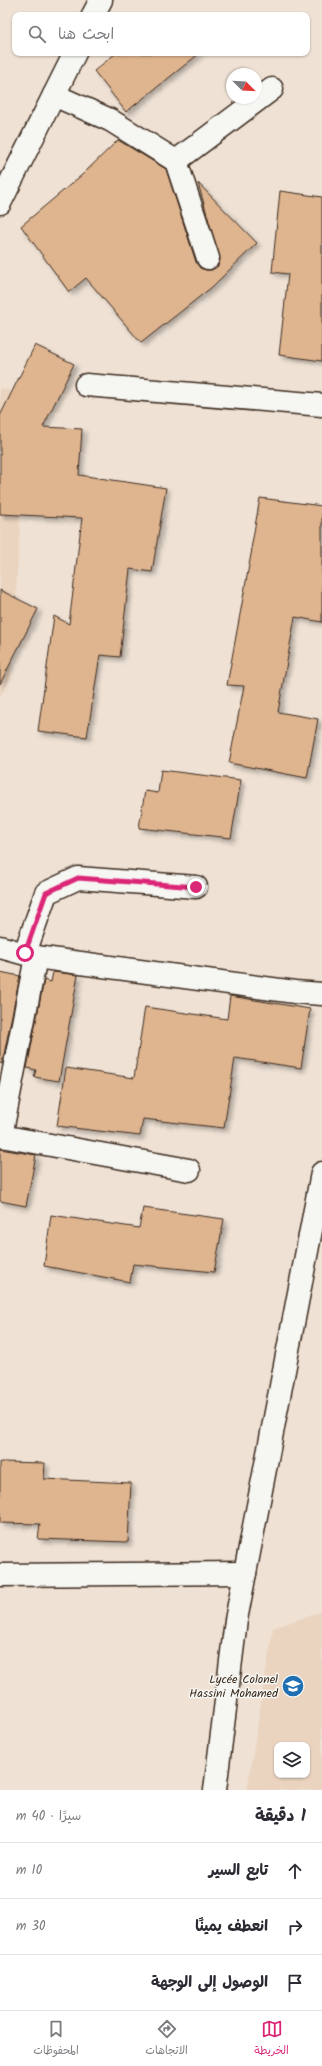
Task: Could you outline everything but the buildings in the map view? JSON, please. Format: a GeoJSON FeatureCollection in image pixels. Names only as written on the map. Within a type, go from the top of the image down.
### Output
{"type":"FeatureCollection","features":[{"type":"Feature","properties":{"kind":"street"},"geometry":{"type":"LineString","coordinates":[[95,12],[101,0]]}},
{"type":"Feature","properties":{"kind":"street"},"geometry":{"type":"LineString","coordinates":[[0,203],[74,56]]}},
{"type":"Feature","properties":{"kind":"street"},"geometry":{"type":"LineString","coordinates":[[176,161],[272,89]]}},
{"type":"Feature","properties":{"kind":"street"},"geometry":{"type":"LineString","coordinates":[[54,95],[110,120],[176,161],[208,258]]}},
{"type":"Feature","properties":{"kind":"street"},"geometry":{"type":"LineString","coordinates":[[86,385],[322,405]]}},
{"type":"Feature","properties":{"kind":"street"},"geometry":{"type":"LineString","coordinates":[[189,1170],[1,1136],[31,955],[46,893],[78,878],[196,887]]}},
{"type":"Feature","properties":{"kind":"street"},"geometry":{"type":"LineString","coordinates":[[0,947],[31,955],[296,992],[322,994]]}},
{"type":"Feature","properties":{"kind":"street"},"geometry":{"type":"LineString","coordinates":[[215,1790],[236,1620],[322,1173]]}},
{"type":"Feature","properties":{"kind":"street"},"geometry":{"type":"LineString","coordinates":[[0,1575],[245,1573]]}},
{"type":"Feature","properties":{"kind":"shaded area"},"geometry":{"type":"Polygon","coordinates":[[[0,387],[23,397],[26,428],[11,677],[0,697],[0,387]]]}},
{"type":"Feature","properties":{"kind":"shaded area","name":"Lycée Colonel Hassini Mohamed"},"geometry":{"type":"Polygon","coordinates":[[[322,1611],[322,1790],[247,1790],[273,1628],[322,1611]]]}},
{"type":"Feature","properties":{"kind":"place","name":"Lycée Colonel Hassini Mohamed"},"geometry":{"type":"Point","coordinates":[293,1686]}},
{"type":"Feature","properties":{"kind":"route"},"geometry":{"type":"LineString","coordinates":[[25,953],[46,893],[78,878],[196,887]]}}]}
